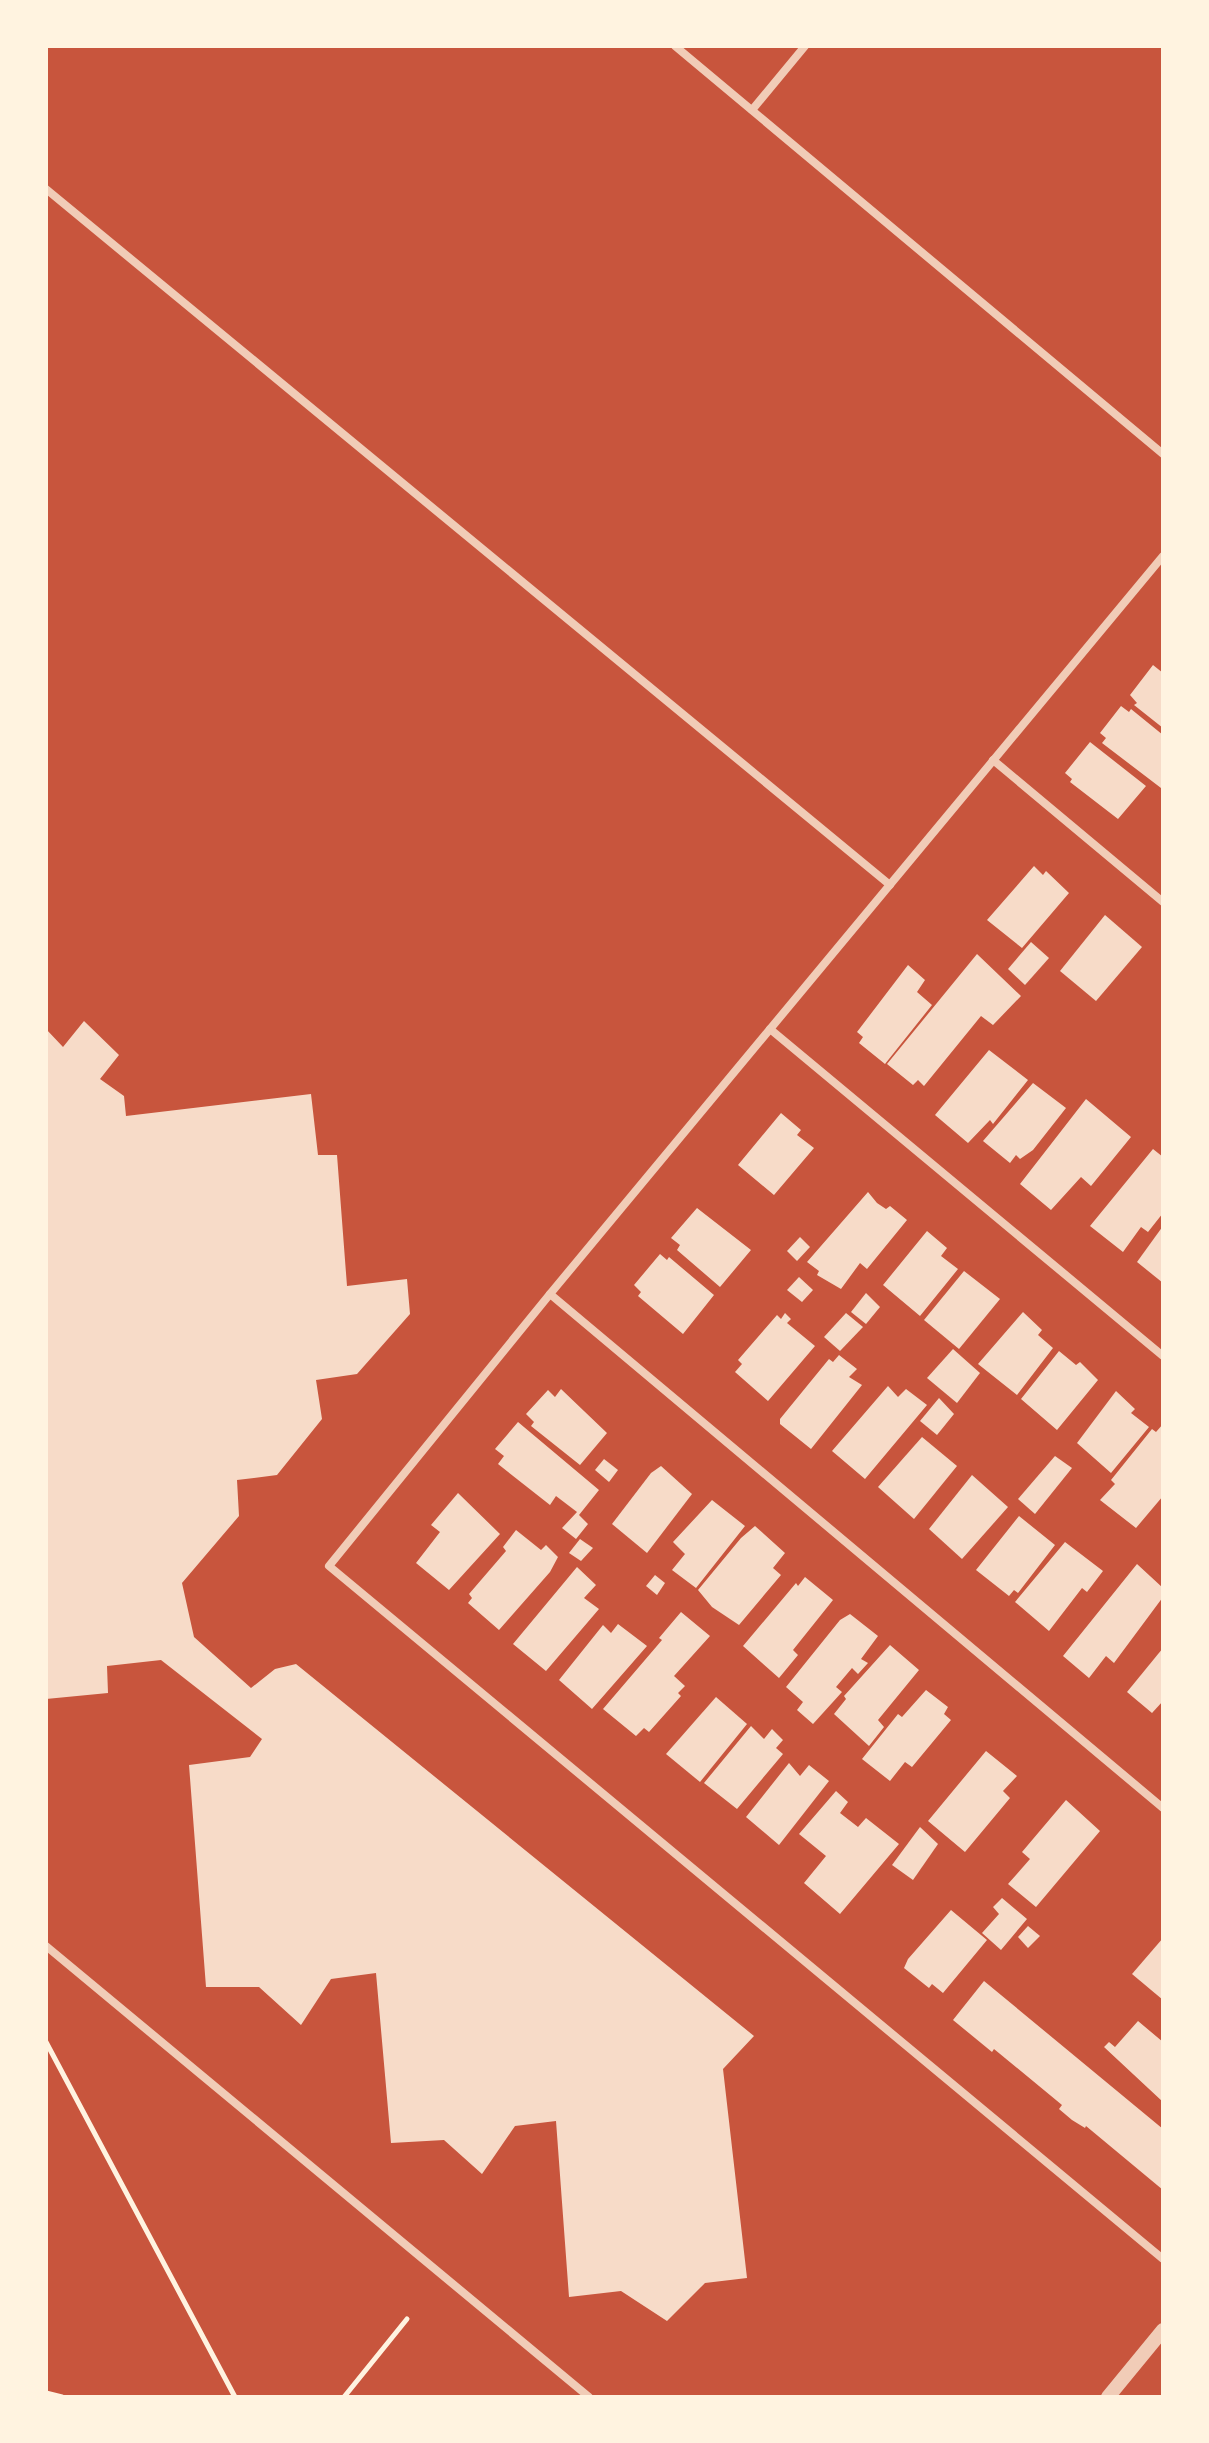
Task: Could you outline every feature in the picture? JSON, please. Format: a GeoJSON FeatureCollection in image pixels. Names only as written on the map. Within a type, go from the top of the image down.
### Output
{"type":"FeatureCollection","features":[{"type":"Feature","properties":{"kind":"street"},"geometry":{"type":"LineString","coordinates":[[675,46],[1163,454]]}},
{"type":"Feature","properties":{"kind":"street"},"geometry":{"type":"LineString","coordinates":[[752,110],[805,46]]}},
{"type":"Feature","properties":{"kind":"street"},"geometry":{"type":"LineString","coordinates":[[46,189],[890,885]]}},
{"type":"Feature","properties":{"kind":"street"},"geometry":{"type":"LineString","coordinates":[[1163,556],[550,1294],[329,1566],[1163,2259]]}},
{"type":"Feature","properties":{"kind":"street"},"geometry":{"type":"LineString","coordinates":[[993,760],[1163,902]]}},
{"type":"Feature","properties":{"kind":"street"},"geometry":{"type":"LineString","coordinates":[[770,1029],[1163,1356]]}},
{"type":"Feature","properties":{"kind":"street"},"geometry":{"type":"LineString","coordinates":[[550,1294],[1163,1808]]}},
{"type":"Feature","properties":{"kind":"street"},"geometry":{"type":"LineString","coordinates":[[46,1946],[589,2397]]}},
{"type":"Feature","properties":{"kind":"street"},"geometry":{"type":"LineString","coordinates":[[1108,2397],[1163,2330]]}},
{"type":"Feature","properties":{"kind":"path"},"geometry":{"type":"LineString","coordinates":[[46,2042],[235,2397]]}},
{"type":"Feature","properties":{"kind":"path"},"geometry":{"type":"LineString","coordinates":[[344,2397],[407,2319]]}},
{"type":"Feature","properties":{"kind":"path"},"geometry":{"type":"LineString","coordinates":[[46,2393],[62,2397]]}},
{"type":"Feature","properties":{"kind":"building"},"geometry":{"type":"Polygon","coordinates":[[[1153,665],[1163,673],[1163,728],[1134,705],[1137,703],[1130,695],[1153,665]]]}},
{"type":"Feature","properties":{"kind":"building"},"geometry":{"type":"Polygon","coordinates":[[[1121,706],[1129,712],[1131,709],[1163,735],[1161,788],[1102,743],[1106,738],[1100,733],[1121,706]]]}},
{"type":"Feature","properties":{"kind":"building"},"geometry":{"type":"Polygon","coordinates":[[[1090,742],[1146,786],[1118,819],[1070,782],[1072,779],[1065,773],[1090,742]]]}},
{"type":"Feature","properties":{"kind":"building"},"geometry":{"type":"Polygon","coordinates":[[[1034,866],[1043,875],[1046,871],[1069,893],[1022,948],[987,920],[1034,866]]]}},
{"type":"Feature","properties":{"kind":"building"},"geometry":{"type":"Polygon","coordinates":[[[1105,915],[1142,947],[1096,1001],[1060,971],[1105,915]]]}},
{"type":"Feature","properties":{"kind":"building"},"geometry":{"type":"Polygon","coordinates":[[[1031,942],[1049,958],[1025,985],[1008,969],[1031,942]]]}},
{"type":"Feature","properties":{"kind":"building"},"geometry":{"type":"Polygon","coordinates":[[[977,954],[1021,996],[993,1025],[981,1016],[924,1086],[918,1080],[913,1085],[887,1064],[977,954]]]}},
{"type":"Feature","properties":{"kind":"building"},"geometry":{"type":"Polygon","coordinates":[[[908,965],[925,980],[917,992],[932,1005],[885,1064],[859,1043],[863,1037],[857,1032],[908,965]]]}},
{"type":"Feature","properties":{"kind":"building"},"geometry":{"type":"Polygon","coordinates":[[[84,1021],[119,1055],[100,1079],[124,1096],[126,1116],[311,1094],[318,1155],[337,1155],[347,1286],[407,1279],[410,1314],[357,1374],[316,1380],[322,1419],[277,1475],[237,1480],[239,1516],[182,1583],[194,1637],[251,1688],[275,1669],[296,1664],[754,2036],[723,2069],[747,2278],[705,2283],[667,2321],[621,2291],[569,2297],[556,2121],[515,2126],[482,2174],[444,2140],[391,2143],[376,1973],[331,1979],[301,2025],[259,1987],[206,1987],[189,1765],[250,1757],[262,1739],[161,1660],[107,1666],[108,1693],[46,1699],[46,1029],[63,1047],[84,1021]]]}},
{"type":"Feature","properties":{"kind":"building"},"geometry":{"type":"Polygon","coordinates":[[[989,1050],[1028,1080],[993,1124],[990,1120],[968,1143],[935,1115],[989,1050]]]}},
{"type":"Feature","properties":{"kind":"building"},"geometry":{"type":"Polygon","coordinates":[[[1033,1083],[1066,1108],[1033,1150],[1020,1159],[1016,1155],[1010,1163],[983,1141],[1033,1083]]]}},
{"type":"Feature","properties":{"kind":"building"},"geometry":{"type":"Polygon","coordinates":[[[1086,1099],[1131,1137],[1091,1186],[1081,1177],[1051,1210],[1020,1184],[1086,1099]]]}},
{"type":"Feature","properties":{"kind":"building"},"geometry":{"type":"Polygon","coordinates":[[[781,1113],[801,1130],[797,1135],[814,1148],[774,1195],[738,1165],[781,1113]]]}},
{"type":"Feature","properties":{"kind":"building"},"geometry":{"type":"Polygon","coordinates":[[[1153,1149],[1163,1157],[1163,1213],[1148,1232],[1141,1227],[1123,1252],[1090,1226],[1153,1149]]]}},
{"type":"Feature","properties":{"kind":"building"},"geometry":{"type":"Polygon","coordinates":[[[868,1192],[877,1203],[886,1209],[890,1206],[907,1220],[867,1269],[860,1263],[841,1289],[817,1275],[819,1271],[807,1262],[868,1192]]]}},
{"type":"Feature","properties":{"kind":"building"},"geometry":{"type":"Polygon","coordinates":[[[697,1208],[751,1250],[720,1287],[677,1250],[680,1245],[671,1238],[697,1208]]]}},
{"type":"Feature","properties":{"kind":"building"},"geometry":{"type":"Polygon","coordinates":[[[1163,1226],[1163,1283],[1137,1262],[1163,1226]]]}},
{"type":"Feature","properties":{"kind":"building"},"geometry":{"type":"Polygon","coordinates":[[[927,1231],[947,1248],[941,1256],[958,1269],[920,1316],[883,1285],[927,1231]]]}},
{"type":"Feature","properties":{"kind":"building"},"geometry":{"type":"Polygon","coordinates":[[[800,1237],[810,1247],[797,1261],[787,1251],[800,1237]]]}},
{"type":"Feature","properties":{"kind":"building"},"geometry":{"type":"Polygon","coordinates":[[[660,1254],[667,1260],[669,1257],[714,1295],[683,1334],[638,1296],[641,1292],[634,1285],[660,1254]]]}},
{"type":"Feature","properties":{"kind":"building"},"geometry":{"type":"Polygon","coordinates":[[[964,1271],[1000,1299],[959,1349],[924,1320],[964,1271]]]}},
{"type":"Feature","properties":{"kind":"building"},"geometry":{"type":"Polygon","coordinates":[[[799,1277],[813,1290],[802,1302],[787,1290],[799,1277]]]}},
{"type":"Feature","properties":{"kind":"building"},"geometry":{"type":"Polygon","coordinates":[[[866,1293],[880,1307],[866,1324],[851,1312],[866,1293]]]}},
{"type":"Feature","properties":{"kind":"building"},"geometry":{"type":"Polygon","coordinates":[[[1023,1312],[1042,1330],[1038,1335],[1053,1348],[1017,1395],[978,1364],[1023,1312]]]}},
{"type":"Feature","properties":{"kind":"building"},"geometry":{"type":"Polygon","coordinates":[[[785,1313],[791,1319],[787,1323],[815,1346],[768,1401],[735,1372],[742,1364],[738,1360],[777,1315],[781,1319],[785,1313]]]}},
{"type":"Feature","properties":{"kind":"building"},"geometry":{"type":"Polygon","coordinates":[[[846,1313],[863,1327],[840,1351],[824,1337],[846,1313]]]}},
{"type":"Feature","properties":{"kind":"building"},"geometry":{"type":"Polygon","coordinates":[[[953,1349],[980,1373],[957,1403],[927,1378],[953,1349]]]}},
{"type":"Feature","properties":{"kind":"building"},"geometry":{"type":"Polygon","coordinates":[[[1059,1351],[1076,1365],[1080,1362],[1098,1380],[1057,1430],[1021,1399],[1059,1351]]]}},
{"type":"Feature","properties":{"kind":"building"},"geometry":{"type":"Polygon","coordinates":[[[839,1355],[857,1369],[849,1377],[862,1385],[811,1449],[780,1424],[780,1419],[829,1359],[833,1362],[839,1355]]]}},
{"type":"Feature","properties":{"kind":"building"},"geometry":{"type":"Polygon","coordinates":[[[888,1386],[898,1397],[906,1389],[927,1405],[865,1479],[832,1451],[888,1386]]]}},
{"type":"Feature","properties":{"kind":"building"},"geometry":{"type":"Polygon","coordinates":[[[561,1389],[607,1433],[580,1465],[531,1426],[534,1422],[526,1414],[548,1390],[555,1397],[561,1389]]]}},
{"type":"Feature","properties":{"kind":"building"},"geometry":{"type":"Polygon","coordinates":[[[1116,1391],[1135,1409],[1131,1413],[1149,1427],[1111,1473],[1077,1443],[1116,1391]]]}},
{"type":"Feature","properties":{"kind":"building"},"geometry":{"type":"Polygon","coordinates":[[[939,1398],[954,1414],[937,1435],[920,1421],[939,1398]]]}},
{"type":"Feature","properties":{"kind":"building"},"geometry":{"type":"Polygon","coordinates":[[[518,1422],[599,1490],[579,1515],[588,1524],[576,1539],[562,1528],[577,1512],[556,1496],[550,1505],[498,1464],[504,1456],[495,1449],[518,1422]]]}},
{"type":"Feature","properties":{"kind":"building"},"geometry":{"type":"Polygon","coordinates":[[[1163,1424],[1163,1496],[1136,1528],[1100,1500],[1115,1484],[1111,1480],[1152,1429],[1156,1432],[1163,1424]]]}},
{"type":"Feature","properties":{"kind":"building"},"geometry":{"type":"Polygon","coordinates":[[[922,1437],[957,1466],[914,1519],[878,1487],[922,1437]]]}},
{"type":"Feature","properties":{"kind":"building"},"geometry":{"type":"Polygon","coordinates":[[[1055,1456],[1072,1468],[1035,1514],[1018,1499],[1055,1456]]]}},
{"type":"Feature","properties":{"kind":"building"},"geometry":{"type":"Polygon","coordinates":[[[604,1459],[618,1470],[609,1482],[595,1470],[604,1459]]]}},
{"type":"Feature","properties":{"kind":"building"},"geometry":{"type":"Polygon","coordinates":[[[661,1466],[692,1494],[647,1553],[612,1524],[651,1473],[661,1466]]]}},
{"type":"Feature","properties":{"kind":"building"},"geometry":{"type":"Polygon","coordinates":[[[972,1475],[1008,1507],[962,1559],[929,1529],[972,1475]]]}},
{"type":"Feature","properties":{"kind":"building"},"geometry":{"type":"Polygon","coordinates":[[[458,1493],[500,1534],[449,1590],[416,1563],[440,1532],[431,1525],[458,1493]]]}},
{"type":"Feature","properties":{"kind":"building"},"geometry":{"type":"Polygon","coordinates":[[[712,1500],[745,1526],[696,1588],[672,1570],[685,1554],[673,1542],[712,1500]]]}},
{"type":"Feature","properties":{"kind":"building"},"geometry":{"type":"Polygon","coordinates":[[[1019,1516],[1055,1545],[1018,1593],[1014,1590],[1009,1596],[976,1570],[1019,1516]]]}},
{"type":"Feature","properties":{"kind":"building"},"geometry":{"type":"Polygon","coordinates":[[[755,1526],[785,1553],[773,1568],[781,1575],[739,1625],[712,1607],[698,1590],[741,1538],[755,1526]]]}},
{"type":"Feature","properties":{"kind":"building"},"geometry":{"type":"Polygon","coordinates":[[[516,1530],[541,1550],[546,1545],[558,1557],[550,1572],[499,1630],[468,1603],[472,1598],[469,1594],[506,1551],[503,1547],[516,1530]]]}},
{"type":"Feature","properties":{"kind":"building"},"geometry":{"type":"Polygon","coordinates":[[[580,1539],[593,1548],[581,1561],[569,1553],[580,1539]]]}},
{"type":"Feature","properties":{"kind":"building"},"geometry":{"type":"Polygon","coordinates":[[[1065,1542],[1103,1571],[1087,1592],[1082,1588],[1049,1631],[1015,1602],[1065,1542]]]}},
{"type":"Feature","properties":{"kind":"building"},"geometry":{"type":"Polygon","coordinates":[[[1137,1564],[1163,1588],[1163,1597],[1114,1663],[1106,1656],[1089,1678],[1063,1656],[1137,1564]]]}},
{"type":"Feature","properties":{"kind":"building"},"geometry":{"type":"Polygon","coordinates":[[[577,1567],[596,1585],[584,1598],[599,1609],[546,1671],[513,1644],[577,1567]]]}},
{"type":"Feature","properties":{"kind":"building"},"geometry":{"type":"Polygon","coordinates":[[[655,1575],[665,1583],[657,1595],[646,1586],[655,1575]]]}},
{"type":"Feature","properties":{"kind":"building"},"geometry":{"type":"Polygon","coordinates":[[[805,1577],[833,1600],[793,1650],[798,1655],[779,1678],[743,1646],[796,1583],[798,1586],[805,1577]]]}},
{"type":"Feature","properties":{"kind":"building"},"geometry":{"type":"Polygon","coordinates":[[[681,1612],[710,1636],[674,1676],[685,1686],[678,1693],[681,1696],[649,1732],[644,1728],[636,1736],[603,1709],[662,1640],[659,1638],[681,1612]]]}},
{"type":"Feature","properties":{"kind":"building"},"geometry":{"type":"Polygon","coordinates":[[[850,1614],[878,1636],[861,1659],[868,1663],[858,1674],[852,1668],[836,1687],[842,1692],[813,1724],[797,1710],[803,1702],[786,1687],[840,1620],[850,1614]]]}},
{"type":"Feature","properties":{"kind":"building"},"geometry":{"type":"Polygon","coordinates":[[[618,1624],[647,1646],[592,1709],[559,1680],[603,1625],[611,1633],[618,1624]]]}},
{"type":"Feature","properties":{"kind":"building"},"geometry":{"type":"Polygon","coordinates":[[[890,1645],[919,1670],[878,1720],[884,1727],[869,1746],[834,1714],[846,1699],[844,1696],[890,1645]]]}},
{"type":"Feature","properties":{"kind":"building"},"geometry":{"type":"Polygon","coordinates":[[[1163,1648],[1163,1701],[1152,1713],[1127,1692],[1163,1648]]]}},
{"type":"Feature","properties":{"kind":"building"},"geometry":{"type":"Polygon","coordinates":[[[926,1690],[948,1707],[944,1714],[951,1720],[912,1767],[905,1762],[890,1781],[862,1759],[898,1714],[902,1717],[926,1690]]]}},
{"type":"Feature","properties":{"kind":"building"},"geometry":{"type":"Polygon","coordinates":[[[716,1697],[747,1724],[700,1782],[666,1754],[716,1697]]]}},
{"type":"Feature","properties":{"kind":"building"},"geometry":{"type":"Polygon","coordinates":[[[751,1726],[764,1739],[772,1729],[783,1740],[776,1748],[783,1754],[737,1809],[704,1783],[751,1726]]]}},
{"type":"Feature","properties":{"kind":"building"},"geometry":{"type":"Polygon","coordinates":[[[986,1751],[1017,1776],[1003,1791],[1010,1798],[965,1852],[928,1821],[986,1751]]]}},
{"type":"Feature","properties":{"kind":"building"},"geometry":{"type":"Polygon","coordinates":[[[789,1763],[800,1776],[809,1765],[829,1781],[779,1845],[746,1817],[789,1763]]]}},
{"type":"Feature","properties":{"kind":"building"},"geometry":{"type":"Polygon","coordinates":[[[836,1791],[848,1802],[840,1813],[858,1827],[866,1818],[899,1844],[840,1914],[804,1883],[826,1856],[799,1834],[836,1791]]]}},
{"type":"Feature","properties":{"kind":"building"},"geometry":{"type":"Polygon","coordinates":[[[1066,1800],[1100,1831],[1036,1907],[1008,1884],[1030,1859],[1022,1852],[1066,1800]]]}},
{"type":"Feature","properties":{"kind":"building"},"geometry":{"type":"Polygon","coordinates":[[[920,1827],[938,1844],[913,1880],[892,1865],[920,1827]]]}},
{"type":"Feature","properties":{"kind":"building"},"geometry":{"type":"Polygon","coordinates":[[[1002,1898],[1027,1919],[1001,1950],[982,1933],[999,1914],[993,1907],[1002,1898]]]}},
{"type":"Feature","properties":{"kind":"building"},"geometry":{"type":"Polygon","coordinates":[[[951,1910],[987,1940],[943,1993],[932,1984],[929,1988],[904,1968],[908,1959],[951,1910]]]}},
{"type":"Feature","properties":{"kind":"building"},"geometry":{"type":"Polygon","coordinates":[[[1028,1926],[1040,1936],[1028,1948],[1018,1937],[1028,1926]]]}},
{"type":"Feature","properties":{"kind":"building"},"geometry":{"type":"Polygon","coordinates":[[[1163,1938],[1163,2000],[1132,1974],[1163,1938]]]}},
{"type":"Feature","properties":{"kind":"building"},"geometry":{"type":"Polygon","coordinates":[[[984,1981],[1163,2129],[1163,2190],[1086,2126],[1072,2120],[1059,2109],[1062,2105],[994,2049],[992,2052],[953,2020],[984,1981]]]}},
{"type":"Feature","properties":{"kind":"building"},"geometry":{"type":"Polygon","coordinates":[[[1138,2021],[1163,2042],[1163,2102],[1104,2047],[1109,2042],[1115,2047],[1138,2021]]]}}]}
